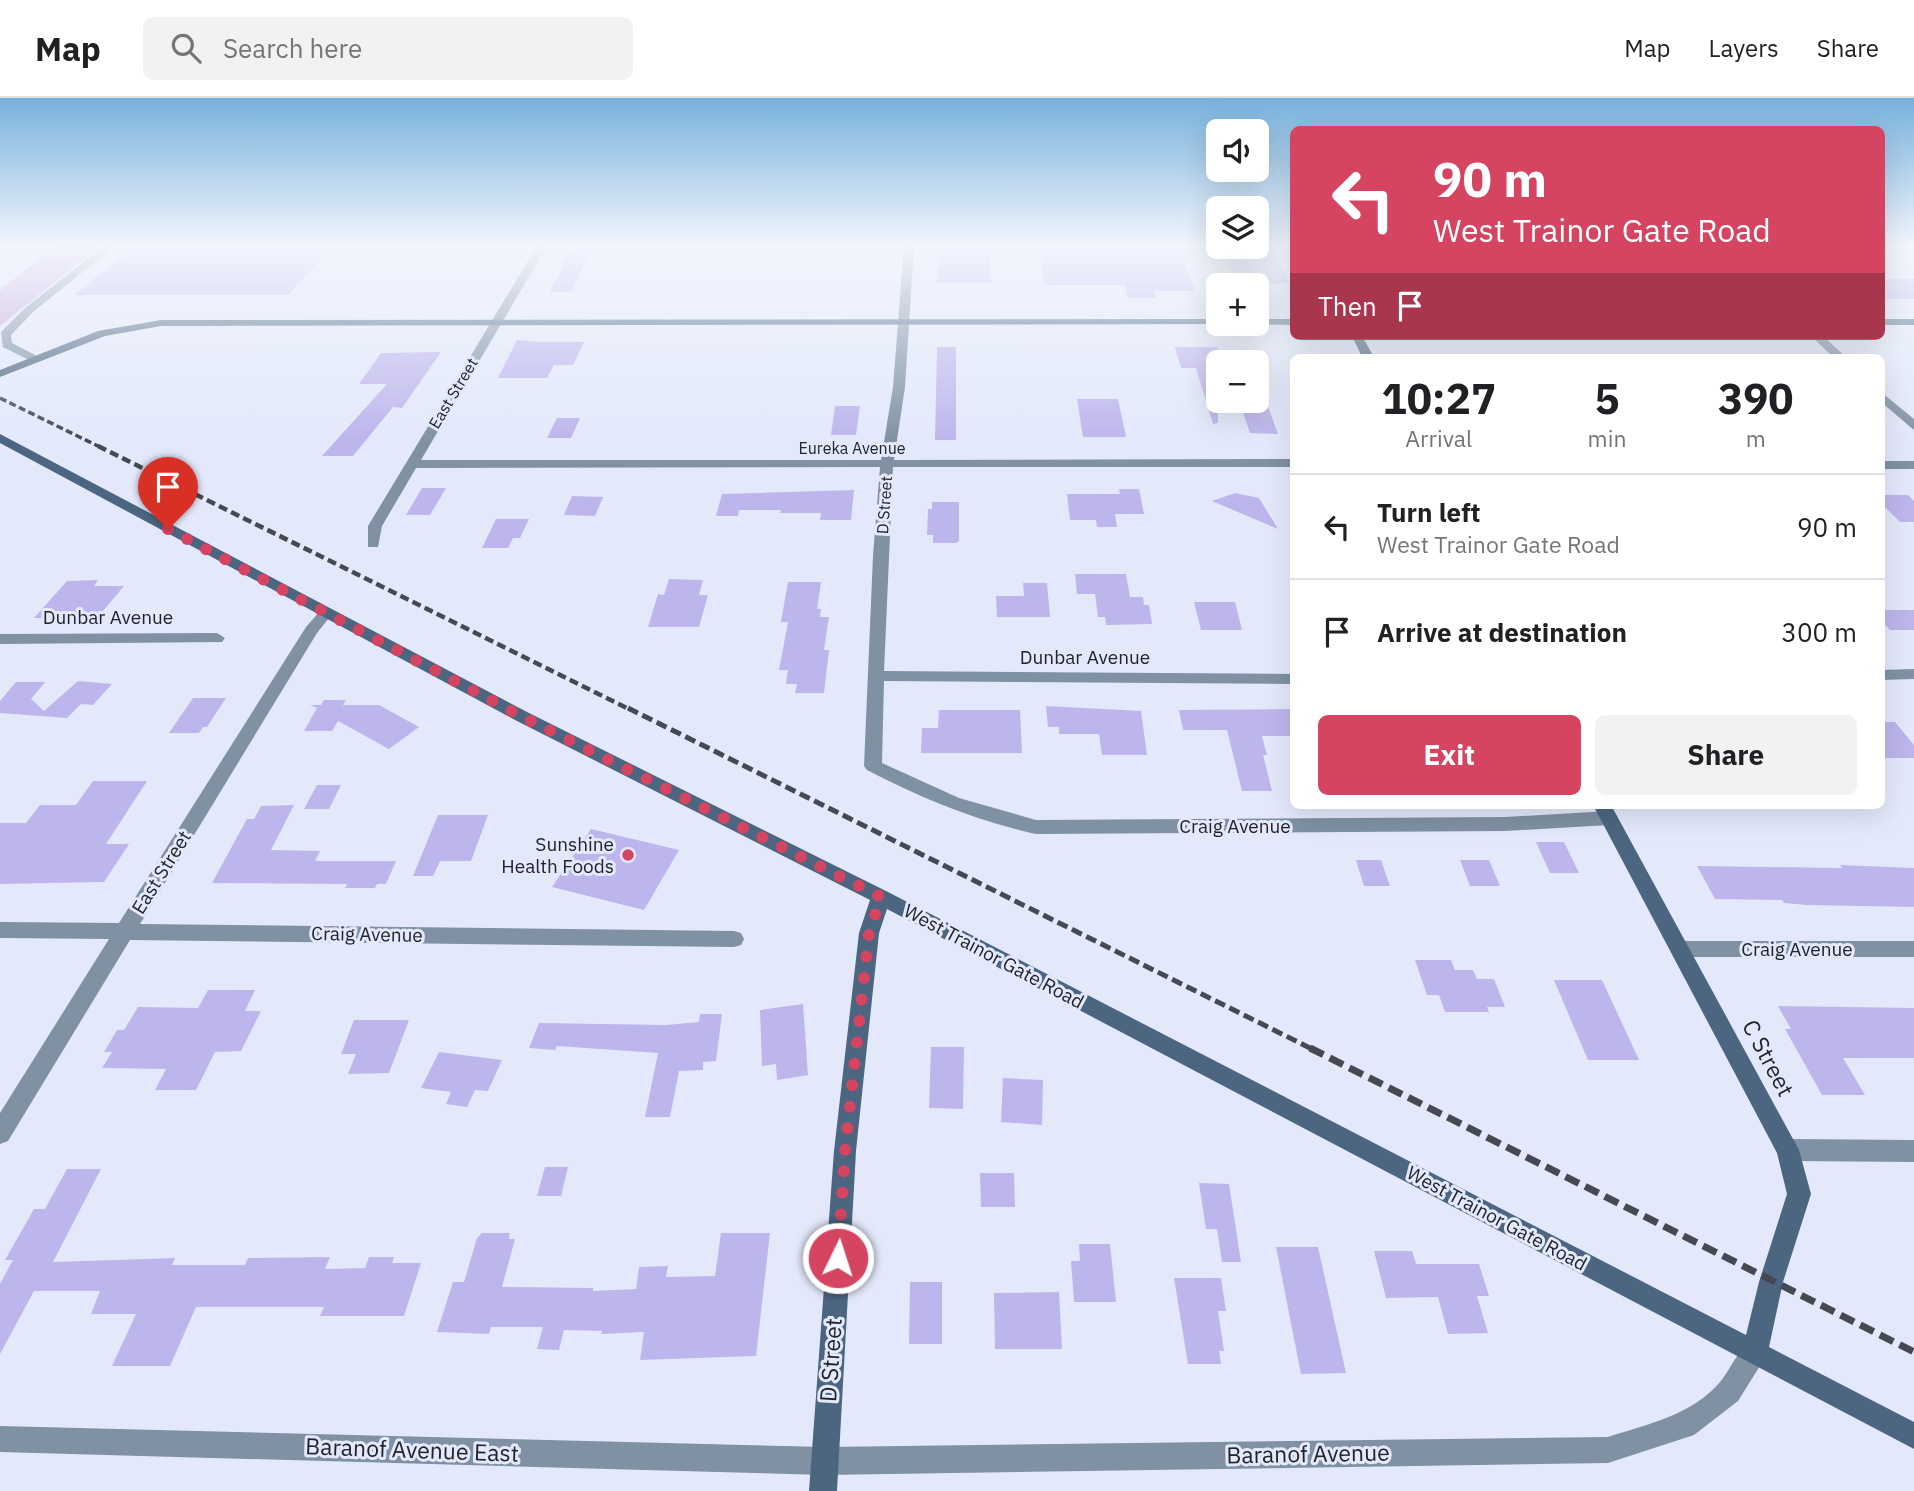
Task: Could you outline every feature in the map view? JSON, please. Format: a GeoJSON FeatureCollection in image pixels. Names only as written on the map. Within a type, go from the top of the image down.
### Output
{"type":"FeatureCollection","features":[{"type":"Feature","properties":{"kind":"street"},"geometry":{"type":"LineString","coordinates":[[28,311],[5,334],[7,345],[36,359]]}},
{"type":"Feature","properties":{"kind":"street","name":"East Street"},"geometry":{"type":"LineString","coordinates":[[373,544],[375,526],[503,311]]}},
{"type":"Feature","properties":{"kind":"street","name":"D Street"},"geometry":{"type":"LineString","coordinates":[[873,766],[887,465],[899,387],[902,311]]}},
{"type":"Feature","properties":{"kind":"street"},"geometry":{"type":"LineString","coordinates":[[0,374],[102,333],[151,324],[498,320],[1206,322]]}},
{"type":"Feature","properties":{"kind":"street"},"geometry":{"type":"LineString","coordinates":[[1269,321],[1290,321]]}},
{"type":"Feature","properties":{"kind":"street"},"geometry":{"type":"LineString","coordinates":[[1885,322],[1914,322]]}},
{"type":"Feature","properties":{"kind":"street"},"geometry":{"type":"LineString","coordinates":[[1821,340],[1837,354]]}},
{"type":"Feature","properties":{"kind":"street"},"geometry":{"type":"LineString","coordinates":[[1885,399],[1914,426]]}},
{"type":"Feature","properties":{"kind":"street","name":"West Trainor Gate Road"},"geometry":{"type":"LineString","coordinates":[[0,438],[523,717],[881,897],[1914,1436]]}},
{"type":"Feature","properties":{"kind":"street","name":"Eureka Avenue"},"geometry":{"type":"LineString","coordinates":[[411,464],[1290,463]]}},
{"type":"Feature","properties":{"kind":"street"},"geometry":{"type":"LineString","coordinates":[[1885,465],[1914,466]]}},
{"type":"Feature","properties":{"kind":"street","name":"East Street"},"geometry":{"type":"LineString","coordinates":[[0,1133],[311,630],[326,613]]}},
{"type":"Feature","properties":{"kind":"street","name":"Dunbar Avenue"},"geometry":{"type":"LineString","coordinates":[[0,639],[217,638]]}},
{"type":"Feature","properties":{"kind":"street"},"geometry":{"type":"LineString","coordinates":[[1885,675],[1914,674]]}},
{"type":"Feature","properties":{"kind":"street","name":"Dunbar Avenue"},"geometry":{"type":"LineString","coordinates":[[877,676],[1290,679]]}},
{"type":"Feature","properties":{"kind":"street","name":"Craig Avenue"},"geometry":{"type":"LineString","coordinates":[[873,766],[967,807],[1009,822],[1036,827],[1505,824],[1605,811]]}},
{"type":"Feature","properties":{"kind":"street","name":"C Street"},"geometry":{"type":"LineString","coordinates":[[1605,811],[1788,1150],[1799,1194],[1771,1282],[1755,1353]]}},
{"type":"Feature","properties":{"kind":"street","name":"D Street"},"geometry":{"type":"LineString","coordinates":[[823,1491],[845,1151],[869,933],[881,897]]}},
{"type":"Feature","properties":{"kind":"street","name":"Craig Avenue"},"geometry":{"type":"LineString","coordinates":[[0,930],[734,939]]}},
{"type":"Feature","properties":{"kind":"street","name":"Craig Avenue"},"geometry":{"type":"LineString","coordinates":[[1680,949],[1914,949]]}},
{"type":"Feature","properties":{"kind":"street"},"geometry":{"type":"LineString","coordinates":[[1788,1150],[1914,1151]]}},
{"type":"Feature","properties":{"kind":"street","name":"Baranof Avenue"},"geometry":{"type":"LineString","coordinates":[[825,1461],[1608,1450],[1685,1426],[1729,1392],[1755,1353]]}},
{"type":"Feature","properties":{"kind":"street","name":"Baranof Avenue East"},"geometry":{"type":"LineString","coordinates":[[0,1439],[825,1461]]}},
{"type":"Feature","properties":{"kind":"shaded area"},"geometry":{"type":"Polygon","coordinates":[[[0,311],[19,311],[0,326],[0,311]]]}},
{"type":"Feature","properties":{"kind":"building"},"geometry":{"type":"Polygon","coordinates":[[[517,340],[584,342],[573,365],[554,365],[547,378],[498,378],[517,340]]]}},
{"type":"Feature","properties":{"kind":"building"},"geometry":{"type":"Polygon","coordinates":[[[937,347],[956,347],[956,440],[935,440],[937,347]]]}},
{"type":"Feature","properties":{"kind":"building"},"geometry":{"type":"Polygon","coordinates":[[[1175,347],[1218,347],[1218,350],[1206,350],[1206,401],[1196,368],[1181,368],[1175,347]]]}},
{"type":"Feature","properties":{"kind":"building"},"geometry":{"type":"Polygon","coordinates":[[[441,352],[402,408],[393,407],[353,456],[322,456],[387,384],[359,384],[381,353],[441,352]]]}},
{"type":"Feature","properties":{"kind":"building"},"geometry":{"type":"Polygon","coordinates":[[[1077,399],[1118,399],[1126,437],[1083,437],[1077,399]]]}},
{"type":"Feature","properties":{"kind":"building"},"geometry":{"type":"Polygon","coordinates":[[[835,406],[860,406],[856,435],[831,435],[835,406]]]}},
{"type":"Feature","properties":{"kind":"building"},"geometry":{"type":"Polygon","coordinates":[[[1269,409],[1278,434],[1250,433],[1243,413],[1269,413],[1269,409]]]}},
{"type":"Feature","properties":{"kind":"building"},"geometry":{"type":"Polygon","coordinates":[[[1210,413],[1218,413],[1218,423],[1213,424],[1210,413]]]}},
{"type":"Feature","properties":{"kind":"building"},"geometry":{"type":"Polygon","coordinates":[[[557,418],[580,418],[571,438],[547,438],[557,418]]]}},
{"type":"Feature","properties":{"kind":"building"},"geometry":{"type":"Polygon","coordinates":[[[422,488],[446,488],[430,515],[406,515],[422,488]]]}},
{"type":"Feature","properties":{"kind":"building"},"geometry":{"type":"Polygon","coordinates":[[[1119,489],[1139,489],[1144,514],[1115,514],[1117,527],[1097,527],[1096,520],[1070,520],[1067,494],[1120,494],[1119,489]]]}},
{"type":"Feature","properties":{"kind":"building"},"geometry":{"type":"Polygon","coordinates":[[[854,490],[851,520],[820,520],[821,513],[780,513],[781,510],[739,510],[738,516],[716,516],[722,494],[854,490]]]}},
{"type":"Feature","properties":{"kind":"building"},"geometry":{"type":"Polygon","coordinates":[[[1235,493],[1259,498],[1278,529],[1212,501],[1235,493]]]}},
{"type":"Feature","properties":{"kind":"building"},"geometry":{"type":"Polygon","coordinates":[[[1885,495],[1908,495],[1914,501],[1914,522],[1900,522],[1885,507],[1885,495]]]}},
{"type":"Feature","properties":{"kind":"building"},"geometry":{"type":"Polygon","coordinates":[[[572,496],[603,497],[595,516],[564,515],[572,496]]]}},
{"type":"Feature","properties":{"kind":"building"},"geometry":{"type":"Polygon","coordinates":[[[932,502],[959,502],[959,541],[956,543],[933,543],[933,535],[927,535],[928,509],[932,509],[932,502]]]}},
{"type":"Feature","properties":{"kind":"building"},"geometry":{"type":"Polygon","coordinates":[[[496,519],[529,519],[520,538],[513,538],[508,548],[482,548],[496,519]]]}},
{"type":"Feature","properties":{"kind":"building"},"geometry":{"type":"Polygon","coordinates":[[[1075,574],[1126,574],[1130,597],[1143,597],[1144,605],[1149,605],[1152,624],[1106,625],[1105,617],[1098,617],[1095,594],[1077,594],[1075,574]]]}},
{"type":"Feature","properties":{"kind":"building"},"geometry":{"type":"Polygon","coordinates":[[[669,579],[703,580],[699,595],[708,595],[699,627],[648,627],[658,594],[664,595],[669,579]]]}},
{"type":"Feature","properties":{"kind":"building"},"geometry":{"type":"Polygon","coordinates":[[[98,580],[94,586],[124,586],[97,618],[34,618],[67,581],[98,580]]]}},
{"type":"Feature","properties":{"kind":"building"},"geometry":{"type":"Polygon","coordinates":[[[788,582],[821,582],[817,609],[821,609],[820,617],[829,617],[824,650],[829,650],[824,693],[795,693],[797,684],[786,684],[788,670],[779,670],[788,622],[781,622],[788,582]]]}},
{"type":"Feature","properties":{"kind":"building"},"geometry":{"type":"Polygon","coordinates":[[[1023,583],[1047,583],[1050,617],[997,617],[996,596],[1024,596],[1023,583]]]}},
{"type":"Feature","properties":{"kind":"building"},"geometry":{"type":"Polygon","coordinates":[[[1194,602],[1235,602],[1242,630],[1201,630],[1194,602]]]}},
{"type":"Feature","properties":{"kind":"building"},"geometry":{"type":"Polygon","coordinates":[[[1885,610],[1914,610],[1914,630],[1890,630],[1885,624],[1885,610]]]}},
{"type":"Feature","properties":{"kind":"building"},"geometry":{"type":"Polygon","coordinates":[[[78,681],[112,684],[93,705],[81,704],[67,718],[0,713],[0,701],[16,682],[45,682],[31,699],[44,711],[78,681]]]}},
{"type":"Feature","properties":{"kind":"building"},"geometry":{"type":"Polygon","coordinates":[[[193,698],[226,698],[207,727],[203,727],[199,733],[169,733],[193,698]]]}},
{"type":"Feature","properties":{"kind":"building"},"geometry":{"type":"Polygon","coordinates":[[[324,700],[346,700],[343,705],[379,705],[419,727],[389,749],[338,721],[332,731],[304,731],[317,708],[310,705],[321,705],[324,700]]]}},
{"type":"Feature","properties":{"kind":"building"},"geometry":{"type":"Polygon","coordinates":[[[1046,706],[1141,711],[1147,755],[1102,755],[1099,734],[1059,734],[1059,727],[1048,727],[1046,706]]]}},
{"type":"Feature","properties":{"kind":"building"},"geometry":{"type":"Polygon","coordinates":[[[1290,709],[1290,736],[1262,736],[1267,755],[1263,755],[1272,791],[1242,791],[1227,730],[1183,730],[1179,710],[1290,709]]]}},
{"type":"Feature","properties":{"kind":"building"},"geometry":{"type":"Polygon","coordinates":[[[939,710],[1020,710],[1022,753],[921,753],[922,728],[938,728],[939,710]]]}},
{"type":"Feature","properties":{"kind":"building"},"geometry":{"type":"Polygon","coordinates":[[[1885,722],[1895,722],[1914,745],[1914,758],[1885,758],[1885,722]]]}},
{"type":"Feature","properties":{"kind":"building"},"geometry":{"type":"Polygon","coordinates":[[[93,781],[147,781],[106,844],[129,844],[104,882],[0,884],[0,823],[26,823],[40,805],[76,805],[93,781]]]}},
{"type":"Feature","properties":{"kind":"building"},"geometry":{"type":"Polygon","coordinates":[[[317,785],[341,785],[329,809],[304,809],[317,785]]]}},
{"type":"Feature","properties":{"kind":"building"},"geometry":{"type":"Polygon","coordinates":[[[294,805],[271,850],[320,851],[315,861],[396,861],[386,884],[377,884],[375,888],[345,888],[347,884],[212,883],[247,819],[254,819],[261,806],[294,805]]]}},
{"type":"Feature","properties":{"kind":"building"},"geometry":{"type":"Polygon","coordinates":[[[438,815],[488,815],[471,861],[440,861],[433,876],[413,876],[438,815]]]}},
{"type":"Feature","properties":{"kind":"building"},"geometry":{"type":"Polygon","coordinates":[[[591,829],[679,850],[644,910],[552,887],[591,829]]]}},
{"type":"Feature","properties":{"kind":"building"},"geometry":{"type":"Polygon","coordinates":[[[1536,842],[1564,842],[1579,873],[1550,873],[1536,842]]]}},
{"type":"Feature","properties":{"kind":"building"},"geometry":{"type":"Polygon","coordinates":[[[1356,860],[1381,860],[1390,886],[1364,886],[1356,860]]]}},
{"type":"Feature","properties":{"kind":"building"},"geometry":{"type":"Polygon","coordinates":[[[1460,860],[1489,860],[1500,886],[1470,886],[1460,860]]]}},
{"type":"Feature","properties":{"kind":"building"},"geometry":{"type":"Polygon","coordinates":[[[1840,865],[1914,868],[1914,907],[1807,905],[1784,903],[1782,900],[1715,899],[1697,866],[1842,868],[1840,865]]]}},
{"type":"Feature","properties":{"kind":"building"},"geometry":{"type":"Polygon","coordinates":[[[1415,960],[1451,960],[1455,970],[1473,970],[1477,979],[1494,979],[1505,1007],[1487,1007],[1489,1012],[1445,1012],[1439,995],[1427,995],[1415,960]]]}},
{"type":"Feature","properties":{"kind":"building"},"geometry":{"type":"Polygon","coordinates":[[[1554,980],[1602,980],[1639,1060],[1588,1060],[1554,980]]]}},
{"type":"Feature","properties":{"kind":"building"},"geometry":{"type":"Polygon","coordinates":[[[208,990],[255,990],[245,1011],[261,1011],[241,1051],[215,1052],[196,1090],[155,1090],[166,1069],[102,1068],[112,1052],[104,1052],[117,1030],[124,1030],[138,1007],[198,1008],[208,990]]]}},
{"type":"Feature","properties":{"kind":"building"},"geometry":{"type":"Polygon","coordinates":[[[803,1004],[808,1075],[777,1080],[776,1064],[762,1066],[760,1010],[803,1004]]]}},
{"type":"Feature","properties":{"kind":"building"},"geometry":{"type":"Polygon","coordinates":[[[1778,1006],[1914,1008],[1914,1058],[1843,1058],[1865,1095],[1822,1095],[1785,1029],[1791,1029],[1778,1006]]]}},
{"type":"Feature","properties":{"kind":"building"},"geometry":{"type":"Polygon","coordinates":[[[700,1014],[722,1014],[716,1061],[703,1062],[703,1070],[679,1071],[670,1117],[645,1117],[658,1053],[557,1046],[555,1050],[529,1048],[539,1023],[666,1025],[699,1022],[700,1014]]]}},
{"type":"Feature","properties":{"kind":"building"},"geometry":{"type":"Polygon","coordinates":[[[354,1020],[409,1020],[389,1073],[348,1074],[356,1054],[341,1054],[354,1020]]]}},
{"type":"Feature","properties":{"kind":"building"},"geometry":{"type":"Polygon","coordinates":[[[931,1047],[964,1047],[963,1109],[929,1108],[931,1047]]]}},
{"type":"Feature","properties":{"kind":"building"},"geometry":{"type":"Polygon","coordinates":[[[439,1052],[502,1060],[488,1091],[475,1090],[467,1107],[446,1104],[451,1092],[421,1088],[439,1052]]]}},
{"type":"Feature","properties":{"kind":"building"},"geometry":{"type":"Polygon","coordinates":[[[1003,1078],[1043,1080],[1042,1125],[1001,1122],[1003,1078]]]}},
{"type":"Feature","properties":{"kind":"building"},"geometry":{"type":"Polygon","coordinates":[[[545,1167],[568,1167],[561,1196],[537,1196],[545,1167]]]}},
{"type":"Feature","properties":{"kind":"building"},"geometry":{"type":"Polygon","coordinates":[[[67,1169],[101,1169],[53,1262],[175,1258],[172,1265],[245,1265],[248,1258],[330,1257],[325,1269],[365,1268],[369,1257],[394,1257],[392,1263],[421,1263],[404,1316],[320,1316],[324,1307],[196,1307],[170,1366],[112,1366],[136,1314],[91,1314],[100,1291],[34,1291],[0,1354],[0,1284],[13,1260],[5,1260],[34,1209],[45,1209],[67,1169]]]}},
{"type":"Feature","properties":{"kind":"building"},"geometry":{"type":"Polygon","coordinates":[[[980,1173],[1014,1173],[1015,1207],[981,1207],[980,1173]]]}},
{"type":"Feature","properties":{"kind":"building"},"geometry":{"type":"Polygon","coordinates":[[[1199,1183],[1229,1184],[1241,1262],[1222,1262],[1217,1229],[1206,1229],[1199,1183]]]}},
{"type":"Feature","properties":{"kind":"building"},"geometry":{"type":"Polygon","coordinates":[[[482,1233],[510,1233],[509,1239],[515,1239],[502,1287],[593,1288],[593,1291],[636,1289],[639,1267],[668,1266],[666,1277],[715,1276],[721,1233],[770,1233],[756,1356],[640,1360],[644,1332],[601,1334],[602,1331],[564,1330],[559,1350],[537,1349],[543,1327],[491,1327],[489,1334],[437,1332],[453,1282],[464,1282],[477,1238],[482,1233]]]}},
{"type":"Feature","properties":{"kind":"building"},"geometry":{"type":"Polygon","coordinates":[[[1079,1244],[1110,1244],[1116,1302],[1074,1302],[1071,1261],[1080,1261],[1079,1244]]]}},
{"type":"Feature","properties":{"kind":"building"},"geometry":{"type":"Polygon","coordinates":[[[1276,1247],[1318,1247],[1346,1373],[1301,1374],[1276,1247]]]}},
{"type":"Feature","properties":{"kind":"building"},"geometry":{"type":"Polygon","coordinates":[[[1374,1251],[1412,1251],[1416,1264],[1479,1264],[1489,1296],[1477,1296],[1488,1333],[1448,1334],[1438,1297],[1386,1298],[1374,1251]]]}},
{"type":"Feature","properties":{"kind":"building"},"geometry":{"type":"Polygon","coordinates":[[[1174,1278],[1221,1278],[1226,1311],[1218,1311],[1224,1351],[1219,1351],[1221,1364],[1188,1364],[1174,1278]]]}},
{"type":"Feature","properties":{"kind":"building"},"geometry":{"type":"Polygon","coordinates":[[[910,1282],[942,1282],[942,1344],[909,1344],[910,1282]]]}},
{"type":"Feature","properties":{"kind":"building"},"geometry":{"type":"Polygon","coordinates":[[[1059,1292],[1062,1349],[995,1349],[994,1293],[1059,1292]]]}},
{"type":"Feature","properties":{"kind":"railway"},"geometry":{"type":"LineString","coordinates":[[0,398],[102,448]]}},
{"type":"Feature","properties":{"kind":"railway"},"geometry":{"type":"LineString","coordinates":[[98,446],[631,710]]}},
{"type":"Feature","properties":{"kind":"railway"},"geometry":{"type":"LineString","coordinates":[[628,708],[1311,1049]]}},
{"type":"Feature","properties":{"kind":"railway"},"geometry":{"type":"LineString","coordinates":[[1311,1049],[1914,1352]]}},
{"type":"Feature","properties":{"kind":"place","name":"Sunshine Health Foods"},"geometry":{"type":"Point","coordinates":[628,855]}},
{"type":"Feature","properties":{"kind":"route"},"geometry":{"type":"LineString","coordinates":[[168,529],[523,717],[881,897],[869,933],[845,1151],[838,1258]]}}]}
